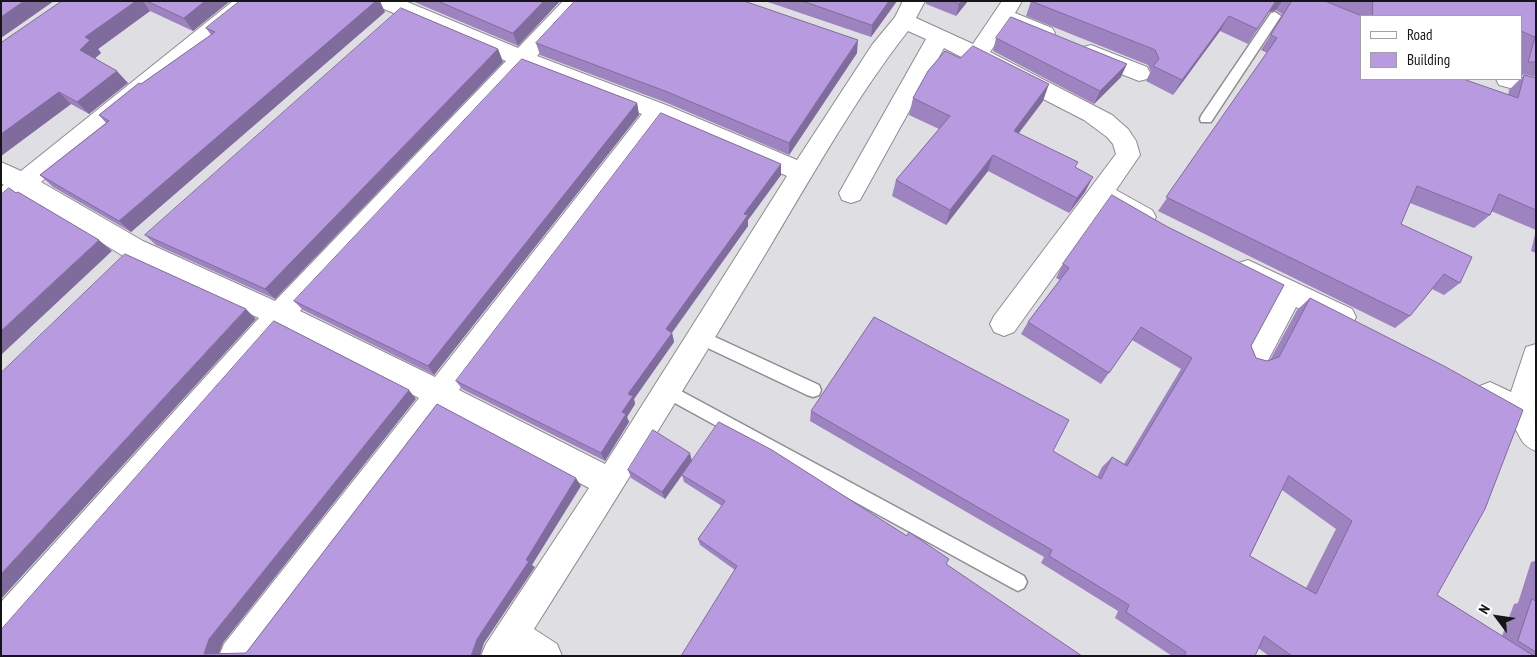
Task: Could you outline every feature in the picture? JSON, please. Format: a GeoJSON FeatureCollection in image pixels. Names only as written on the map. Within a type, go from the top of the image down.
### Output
{"type":"FeatureCollection","features":[{"type":"Feature","properties":{"kind":"street"},"geometry":{"type":"LineString","coordinates":[[1,201],[247,1]]}},
{"type":"Feature","properties":{"kind":"street"},"geometry":{"type":"LineString","coordinates":[[1,628],[279,315],[576,1]]}},
{"type":"Feature","properties":{"kind":"street"},"geometry":{"type":"LineString","coordinates":[[977,55],[1007,9],[1070,44],[1139,73]]}},
{"type":"Feature","properties":{"kind":"street"},"geometry":{"type":"LineString","coordinates":[[391,11],[658,111],[802,172]]}},
{"type":"Feature","properties":{"kind":"street"},"geometry":{"type":"LineString","coordinates":[[545,656],[505,645],[668,391],[802,172],[871,47],[909,11],[939,36],[1092,114],[1109,125],[1123,138],[1127,146],[1128,154],[1004,324]]}},
{"type":"Feature","properties":{"kind":"street"},"geometry":{"type":"LineString","coordinates":[[851,193],[939,36]]}},
{"type":"Feature","properties":{"kind":"street"},"geometry":{"type":"LineString","coordinates":[[1512,80],[1536,87]]}},
{"type":"Feature","properties":{"kind":"street"},"geometry":{"type":"LineString","coordinates":[[236,656],[658,111]]}},
{"type":"Feature","properties":{"kind":"street"},"geometry":{"type":"LineString","coordinates":[[1,171],[279,315],[440,394],[610,484]]}},
{"type":"Feature","properties":{"kind":"street"},"geometry":{"type":"LineString","coordinates":[[1100,191],[1117,204],[1167,231]]}},
{"type":"Feature","properties":{"kind":"street"},"geometry":{"type":"LineString","coordinates":[[115,269],[141,242]]}},
{"type":"Feature","properties":{"kind":"street"},"geometry":{"type":"LineString","coordinates":[[1229,262],[1362,327]]}},
{"type":"Feature","properties":{"kind":"street"},"geometry":{"type":"LineString","coordinates":[[1254,358],[1291,292]]}},
{"type":"Feature","properties":{"kind":"street"},"geometry":{"type":"LineString","coordinates":[[1520,412],[1536,356]]}},
{"type":"Feature","properties":{"kind":"street"},"geometry":{"type":"LineString","coordinates":[[1465,381],[1520,412],[1536,437]]}},
{"type":"Feature","properties":{"kind":"lane"},"geometry":{"type":"LineString","coordinates":[[1206,119],[1275,16]]}},
{"type":"Feature","properties":{"kind":"lane"},"geometry":{"type":"LineString","coordinates":[[700,337],[813,390]]}},
{"type":"Feature","properties":{"kind":"lane"},"geometry":{"type":"LineString","coordinates":[[668,391],[1018,582]]}},
{"type":"Feature","properties":{"kind":"building"},"geometry":{"type":"Polygon","coordinates":[[[1,1],[24,1],[1,17],[1,1]]]}},
{"type":"Feature","properties":{"kind":"building"},"geometry":{"type":"Polygon","coordinates":[[[62,1],[136,1],[85,37],[90,40],[80,50],[117,71],[77,102],[59,92],[1,134],[1,43],[62,1]]]}},
{"type":"Feature","properties":{"kind":"building"},"geometry":{"type":"Polygon","coordinates":[[[147,1],[205,1],[184,18],[147,1]]]}},
{"type":"Feature","properties":{"kind":"building"},"geometry":{"type":"Polygon","coordinates":[[[240,1],[376,1],[119,221],[40,175],[109,121],[99,115],[139,83],[141,84],[215,32],[206,28],[240,1]]]}},
{"type":"Feature","properties":{"kind":"building"},"geometry":{"type":"Polygon","coordinates":[[[438,1],[544,1],[513,33],[438,1]]]}},
{"type":"Feature","properties":{"kind":"building"},"geometry":{"type":"Polygon","coordinates":[[[575,1],[744,1],[858,40],[789,143],[665,91],[536,43],[575,1]]]}},
{"type":"Feature","properties":{"kind":"building"},"geometry":{"type":"Polygon","coordinates":[[[803,1],[889,1],[872,25],[803,1]]]}},
{"type":"Feature","properties":{"kind":"building"},"geometry":{"type":"Polygon","coordinates":[[[1031,1],[1276,1],[1257,29],[1229,16],[1182,80],[1153,66],[1159,59],[1155,50],[1031,1]]]}},
{"type":"Feature","properties":{"kind":"building"},"geometry":{"type":"Polygon","coordinates":[[[1292,1],[1325,1],[1360,15],[1360,80],[1466,80],[1518,98],[1524,75],[1536,78],[1536,210],[1499,194],[1490,215],[1417,186],[1401,224],[1472,257],[1460,283],[1444,274],[1410,316],[1166,197],[1277,38],[1271,35],[1292,1]]]}},
{"type":"Feature","properties":{"kind":"building"},"geometry":{"type":"Polygon","coordinates":[[[1373,1],[1536,1],[1536,60],[1528,62],[1535,37],[1522,31],[1522,15],[1373,15],[1373,1]]]}},
{"type":"Feature","properties":{"kind":"building"},"geometry":{"type":"Polygon","coordinates":[[[401,8],[498,49],[265,289],[145,235],[401,8]]]}},
{"type":"Feature","properties":{"kind":"building"},"geometry":{"type":"Polygon","coordinates":[[[1011,17],[1127,64],[1100,91],[996,38],[1011,17]]]}},
{"type":"Feature","properties":{"kind":"building"},"geometry":{"type":"Polygon","coordinates":[[[973,46],[1049,84],[1014,131],[1078,162],[1075,167],[1093,177],[1077,198],[993,155],[950,210],[896,180],[950,116],[913,98],[928,71],[945,51],[960,58],[973,46]]]}},
{"type":"Feature","properties":{"kind":"building"},"geometry":{"type":"Polygon","coordinates":[[[522,59],[637,103],[428,366],[294,301],[522,59]]]}},
{"type":"Feature","properties":{"kind":"building"},"geometry":{"type":"Polygon","coordinates":[[[661,113],[781,164],[744,214],[748,215],[666,329],[672,333],[628,394],[633,396],[622,412],[626,414],[601,453],[456,381],[661,113]]]}},
{"type":"Feature","properties":{"kind":"building"},"geometry":{"type":"Polygon","coordinates":[[[9,188],[99,240],[1,331],[1,195],[9,188]]]}},
{"type":"Feature","properties":{"kind":"building"},"geometry":{"type":"Polygon","coordinates":[[[1112,195],[1166,226],[1284,285],[1251,346],[1256,358],[1267,361],[1279,357],[1310,298],[1444,366],[1523,410],[1485,509],[1437,595],[1534,656],[1292,656],[1264,636],[1255,656],[1184,656],[1186,652],[1126,612],[1129,605],[1049,556],[1052,550],[811,411],[874,317],[1069,420],[1053,451],[1101,479],[1112,457],[1127,466],[1192,358],[1141,327],[1109,373],[1028,322],[1069,268],[1063,264],[1112,195]],[[1289,476],[1250,556],[1316,594],[1352,521],[1289,476]]]}},
{"type":"Feature","properties":{"kind":"building"},"geometry":{"type":"Polygon","coordinates":[[[125,254],[246,309],[1,574],[1,373],[125,254]]]}},
{"type":"Feature","properties":{"kind":"building"},"geometry":{"type":"Polygon","coordinates":[[[274,321],[409,390],[209,639],[204,654],[246,653],[437,404],[576,478],[526,560],[529,561],[477,639],[471,656],[1,656],[1,630],[274,321]]]}},
{"type":"Feature","properties":{"kind":"building"},"geometry":{"type":"Polygon","coordinates":[[[719,422],[772,450],[907,536],[909,532],[949,559],[946,564],[1082,656],[681,656],[737,566],[698,539],[725,501],[682,475],[719,422]]]}},
{"type":"Feature","properties":{"kind":"building"},"geometry":{"type":"Polygon","coordinates":[[[653,430],[690,453],[662,492],[628,470],[653,430]]]}},
{"type":"Feature","properties":{"kind":"building"},"geometry":{"type":"Polygon","coordinates":[[[1532,599],[1536,601],[1536,652],[1518,641],[1532,599]]]}}]}
